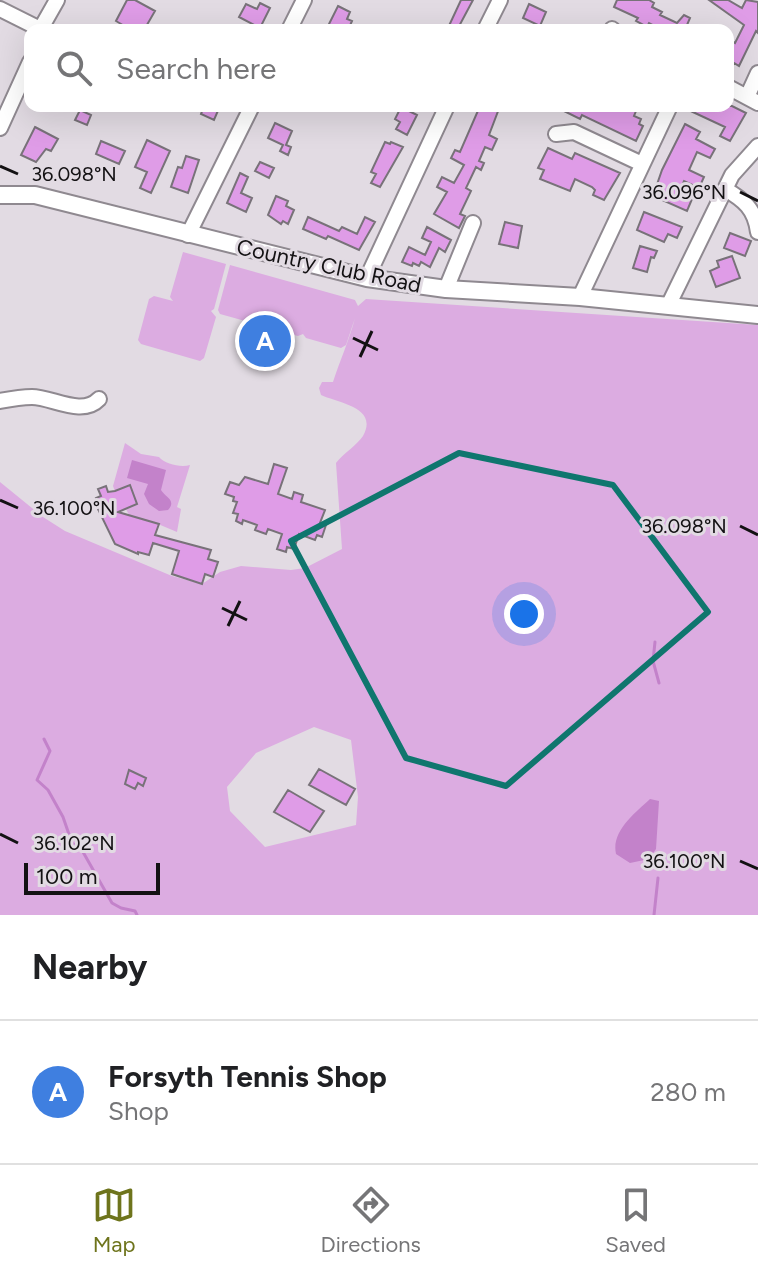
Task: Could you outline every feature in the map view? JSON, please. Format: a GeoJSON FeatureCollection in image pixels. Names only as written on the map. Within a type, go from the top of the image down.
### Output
{"type":"FeatureCollection","features":[{"type":"Feature","properties":{"kind":"main road","name":"Country Club Road"},"geometry":{"type":"LineString","coordinates":[[0,195],[35,195],[367,278],[446,289],[580,297],[758,315]]}},
{"type":"Feature","properties":{"kind":"street"},"geometry":{"type":"LineString","coordinates":[[43,24],[57,0]]}},
{"type":"Feature","properties":{"kind":"street"},"geometry":{"type":"LineString","coordinates":[[292,24],[304,0]]}},
{"type":"Feature","properties":{"kind":"street"},"geometry":{"type":"LineString","coordinates":[[488,24],[500,0]]}},
{"type":"Feature","properties":{"kind":"street"},"geometry":{"type":"LineString","coordinates":[[0,9],[29,24]]}},
{"type":"Feature","properties":{"kind":"street"},"geometry":{"type":"LineString","coordinates":[[734,90],[752,100],[758,73]]}},
{"type":"Feature","properties":{"kind":"street"},"geometry":{"type":"LineString","coordinates":[[0,128],[24,75]]}},
{"type":"Feature","properties":{"kind":"street"},"geometry":{"type":"LineString","coordinates":[[188,235],[249,112]]}},
{"type":"Feature","properties":{"kind":"street"},"geometry":{"type":"LineString","coordinates":[[367,278],[444,112]]}},
{"type":"Feature","properties":{"kind":"street"},"geometry":{"type":"LineString","coordinates":[[580,297],[667,112]]}},
{"type":"Feature","properties":{"kind":"street"},"geometry":{"type":"LineString","coordinates":[[556,134],[574,132],[642,164]]}},
{"type":"Feature","properties":{"kind":"street"},"geometry":{"type":"LineString","coordinates":[[668,306],[732,175],[758,146]]}},
{"type":"Feature","properties":{"kind":"street"},"geometry":{"type":"LineString","coordinates":[[725,189],[749,205],[757,220],[758,232]]}},
{"type":"Feature","properties":{"kind":"street"},"geometry":{"type":"LineString","coordinates":[[446,289],[473,223]]}},
{"type":"Feature","properties":{"kind":"street"},"geometry":{"type":"LineString","coordinates":[[0,401],[32,397],[82,406],[94,404],[101,398]]}},
{"type":"Feature","properties":{"kind":"highlighted area"},"geometry":{"type":"Polygon","coordinates":[[[459,453],[613,485],[708,612],[506,786],[406,758],[291,541],[459,453]]]}},
{"type":"Feature","properties":{"kind":"shaded area"},"geometry":{"type":"Polygon","coordinates":[[[183,252],[226,264],[211,311],[216,317],[204,358],[200,361],[141,344],[138,340],[149,299],[154,296],[173,301],[170,297],[183,252]]]}},
{"type":"Feature","properties":{"kind":"shaded area"},"geometry":{"type":"Polygon","coordinates":[[[230,265],[355,300],[358,306],[366,299],[758,325],[758,915],[0,915],[0,482],[65,531],[172,576],[202,584],[220,572],[241,566],[291,570],[305,568],[342,549],[336,463],[363,436],[366,418],[354,408],[321,395],[319,388],[322,382],[333,382],[350,335],[355,318],[346,345],[341,348],[306,338],[303,334],[298,336],[264,327],[260,322],[256,324],[220,314],[218,310],[230,265]],[[314,727],[256,753],[227,787],[230,811],[265,847],[356,825],[358,797],[351,740],[314,727]]]}},
{"type":"Feature","properties":{"kind":"shaded area"},"geometry":{"type":"Polygon","coordinates":[[[125,443],[141,454],[159,457],[173,465],[190,465],[177,507],[181,509],[177,532],[130,517],[126,509],[122,510],[113,486],[125,443]]]}},
{"type":"Feature","properties":{"kind":"shaded area"},"geometry":{"type":"Polygon","coordinates":[[[132,460],[166,470],[161,490],[171,501],[168,510],[159,511],[149,504],[144,494],[148,484],[127,478],[132,460]]]}},
{"type":"Feature","properties":{"kind":"shaded area"},"geometry":{"type":"Polygon","coordinates":[[[650,799],[659,801],[656,849],[649,859],[630,863],[616,854],[617,838],[631,816],[650,799]]]}},
{"type":"Feature","properties":{"kind":"building"},"geometry":{"type":"Polygon","coordinates":[[[127,0],[135,0],[155,11],[147,24],[121,24],[116,21],[127,0]]]}},
{"type":"Feature","properties":{"kind":"building"},"geometry":{"type":"Polygon","coordinates":[[[461,0],[473,0],[460,24],[450,24],[461,0]]]}},
{"type":"Feature","properties":{"kind":"building"},"geometry":{"type":"Polygon","coordinates":[[[617,0],[649,0],[654,3],[652,7],[662,12],[660,15],[677,23],[684,15],[690,18],[687,24],[642,24],[636,21],[638,18],[614,7],[617,0]]]}},
{"type":"Feature","properties":{"kind":"building"},"geometry":{"type":"Polygon","coordinates":[[[709,0],[728,0],[742,8],[746,0],[758,2],[758,33],[756,31],[739,66],[734,63],[734,42],[744,25],[709,0]]]}},
{"type":"Feature","properties":{"kind":"building"},"geometry":{"type":"Polygon","coordinates":[[[260,3],[270,8],[262,24],[252,24],[239,17],[246,4],[257,9],[260,3]]]}},
{"type":"Feature","properties":{"kind":"building"},"geometry":{"type":"Polygon","coordinates":[[[529,4],[546,12],[541,24],[523,18],[529,4]]]}},
{"type":"Feature","properties":{"kind":"building"},"geometry":{"type":"Polygon","coordinates":[[[338,6],[350,12],[347,19],[352,21],[351,24],[329,24],[338,6]]]}},
{"type":"Feature","properties":{"kind":"building"},"geometry":{"type":"Polygon","coordinates":[[[734,107],[746,113],[730,141],[720,136],[725,127],[693,112],[734,112],[734,107]]]}},
{"type":"Feature","properties":{"kind":"building"},"geometry":{"type":"Polygon","coordinates":[[[79,112],[91,115],[87,125],[75,120],[79,112]]]}},
{"type":"Feature","properties":{"kind":"building"},"geometry":{"type":"Polygon","coordinates":[[[202,112],[217,112],[214,120],[202,112]]]}},
{"type":"Feature","properties":{"kind":"building"},"geometry":{"type":"Polygon","coordinates":[[[398,112],[417,115],[407,135],[396,129],[400,122],[395,119],[398,112]]]}},
{"type":"Feature","properties":{"kind":"building"},"geometry":{"type":"Polygon","coordinates":[[[477,112],[498,112],[489,135],[497,139],[492,150],[485,147],[479,161],[484,163],[481,170],[476,167],[466,188],[471,191],[460,214],[465,216],[459,228],[434,214],[447,192],[437,187],[442,177],[454,183],[464,165],[451,158],[455,150],[460,152],[477,112]]]}},
{"type":"Feature","properties":{"kind":"building"},"geometry":{"type":"Polygon","coordinates":[[[566,112],[636,112],[634,116],[641,119],[639,124],[643,126],[636,141],[582,115],[580,119],[566,112]]]}},
{"type":"Feature","properties":{"kind":"building"},"geometry":{"type":"Polygon","coordinates":[[[275,123],[292,131],[286,145],[291,147],[288,155],[280,151],[283,145],[268,138],[275,123]]]}},
{"type":"Feature","properties":{"kind":"building"},"geometry":{"type":"Polygon","coordinates":[[[685,124],[700,132],[696,139],[715,149],[710,158],[697,152],[689,170],[704,177],[699,188],[684,181],[678,194],[692,199],[687,211],[653,196],[685,124]]]}},
{"type":"Feature","properties":{"kind":"building"},"geometry":{"type":"Polygon","coordinates":[[[35,127],[58,139],[51,151],[46,149],[36,162],[21,155],[35,127]]]}},
{"type":"Feature","properties":{"kind":"building"},"geometry":{"type":"Polygon","coordinates":[[[147,140],[170,151],[151,193],[140,188],[147,172],[135,167],[147,140]]]}},
{"type":"Feature","properties":{"kind":"building"},"geometry":{"type":"Polygon","coordinates":[[[101,141],[125,151],[119,164],[96,154],[101,141]]]}},
{"type":"Feature","properties":{"kind":"building"},"geometry":{"type":"Polygon","coordinates":[[[385,142],[403,147],[380,187],[371,183],[376,174],[371,172],[385,142]]]}},
{"type":"Feature","properties":{"kind":"building"},"geometry":{"type":"Polygon","coordinates":[[[548,148],[572,159],[575,153],[620,173],[604,200],[593,195],[595,190],[592,187],[575,179],[570,191],[540,179],[544,170],[538,168],[548,148]]]}},
{"type":"Feature","properties":{"kind":"building"},"geometry":{"type":"Polygon","coordinates":[[[186,156],[199,160],[188,193],[171,187],[178,167],[182,168],[186,156]]]}},
{"type":"Feature","properties":{"kind":"building"},"geometry":{"type":"Polygon","coordinates":[[[260,162],[274,168],[269,178],[255,171],[260,162]]]}},
{"type":"Feature","properties":{"kind":"building"},"geometry":{"type":"Polygon","coordinates":[[[240,173],[248,177],[241,193],[252,198],[246,212],[227,203],[240,173]]]}},
{"type":"Feature","properties":{"kind":"building"},"geometry":{"type":"Polygon","coordinates":[[[276,196],[288,201],[286,206],[294,210],[288,224],[283,221],[281,224],[268,215],[276,196]]]}},
{"type":"Feature","properties":{"kind":"building"},"geometry":{"type":"Polygon","coordinates":[[[644,212],[682,227],[677,238],[668,234],[664,242],[637,230],[644,212]]]}},
{"type":"Feature","properties":{"kind":"building"},"geometry":{"type":"Polygon","coordinates":[[[308,217],[339,231],[342,227],[357,234],[365,217],[375,222],[359,250],[303,229],[308,217]]]}},
{"type":"Feature","properties":{"kind":"building"},"geometry":{"type":"Polygon","coordinates":[[[505,222],[522,226],[518,248],[499,244],[505,222]]]}},
{"type":"Feature","properties":{"kind":"building"},"geometry":{"type":"Polygon","coordinates":[[[427,227],[451,240],[445,252],[439,248],[430,267],[421,262],[419,266],[413,263],[412,266],[402,262],[409,247],[425,255],[431,242],[422,238],[427,227]]]}},
{"type":"Feature","properties":{"kind":"building"},"geometry":{"type":"Polygon","coordinates":[[[730,233],[751,241],[745,256],[724,248],[730,233]]]}},
{"type":"Feature","properties":{"kind":"building"},"geometry":{"type":"Polygon","coordinates":[[[640,246],[657,251],[654,258],[651,257],[647,272],[633,268],[640,246]]]}},
{"type":"Feature","properties":{"kind":"building"},"geometry":{"type":"Polygon","coordinates":[[[732,256],[740,278],[716,287],[710,271],[719,267],[717,261],[732,256]]]}},
{"type":"Feature","properties":{"kind":"building"},"geometry":{"type":"Polygon","coordinates":[[[260,330],[276,334],[274,341],[278,341],[275,351],[253,346],[260,330]]]}},
{"type":"Feature","properties":{"kind":"building"},"geometry":{"type":"Polygon","coordinates":[[[274,464],[287,468],[278,494],[292,499],[294,492],[303,495],[301,502],[325,510],[320,523],[326,525],[322,537],[317,535],[315,540],[299,534],[294,549],[287,547],[286,552],[277,549],[282,534],[268,529],[266,534],[255,530],[257,525],[236,521],[238,514],[233,513],[237,502],[233,501],[234,497],[225,494],[230,482],[239,485],[245,477],[268,484],[274,464]]]}},
{"type":"Feature","properties":{"kind":"building"},"geometry":{"type":"Polygon","coordinates":[[[130,485],[137,504],[118,512],[159,524],[155,535],[211,550],[208,559],[218,562],[213,577],[205,574],[202,584],[172,574],[179,551],[153,543],[149,555],[138,554],[115,544],[97,507],[96,498],[101,496],[98,489],[106,486],[108,492],[130,485]]]}},
{"type":"Feature","properties":{"kind":"building"},"geometry":{"type":"Polygon","coordinates":[[[319,769],[355,789],[346,805],[309,785],[319,769]]]}},
{"type":"Feature","properties":{"kind":"building"},"geometry":{"type":"Polygon","coordinates":[[[129,770],[146,778],[143,786],[138,783],[135,789],[125,784],[129,770]]]}},
{"type":"Feature","properties":{"kind":"building"},"geometry":{"type":"Polygon","coordinates":[[[288,790],[324,811],[310,832],[274,812],[288,790]]]}},
{"type":"Feature","properties":{"kind":"waterway"},"geometry":{"type":"LineString","coordinates":[[655,642],[653,661],[659,683]]}},
{"type":"Feature","properties":{"kind":"waterway"},"geometry":{"type":"LineString","coordinates":[[44,739],[50,751],[37,780],[48,790],[63,817],[72,843],[83,852],[112,903],[135,911],[137,915]]}},
{"type":"Feature","properties":{"kind":"waterway"},"geometry":{"type":"LineString","coordinates":[[654,915],[658,878]]}},
{"type":"Feature","properties":{"kind":"place","name":"Forsyth Tennis Shop"},"geometry":{"type":"Point","coordinates":[265,341]}}]}
